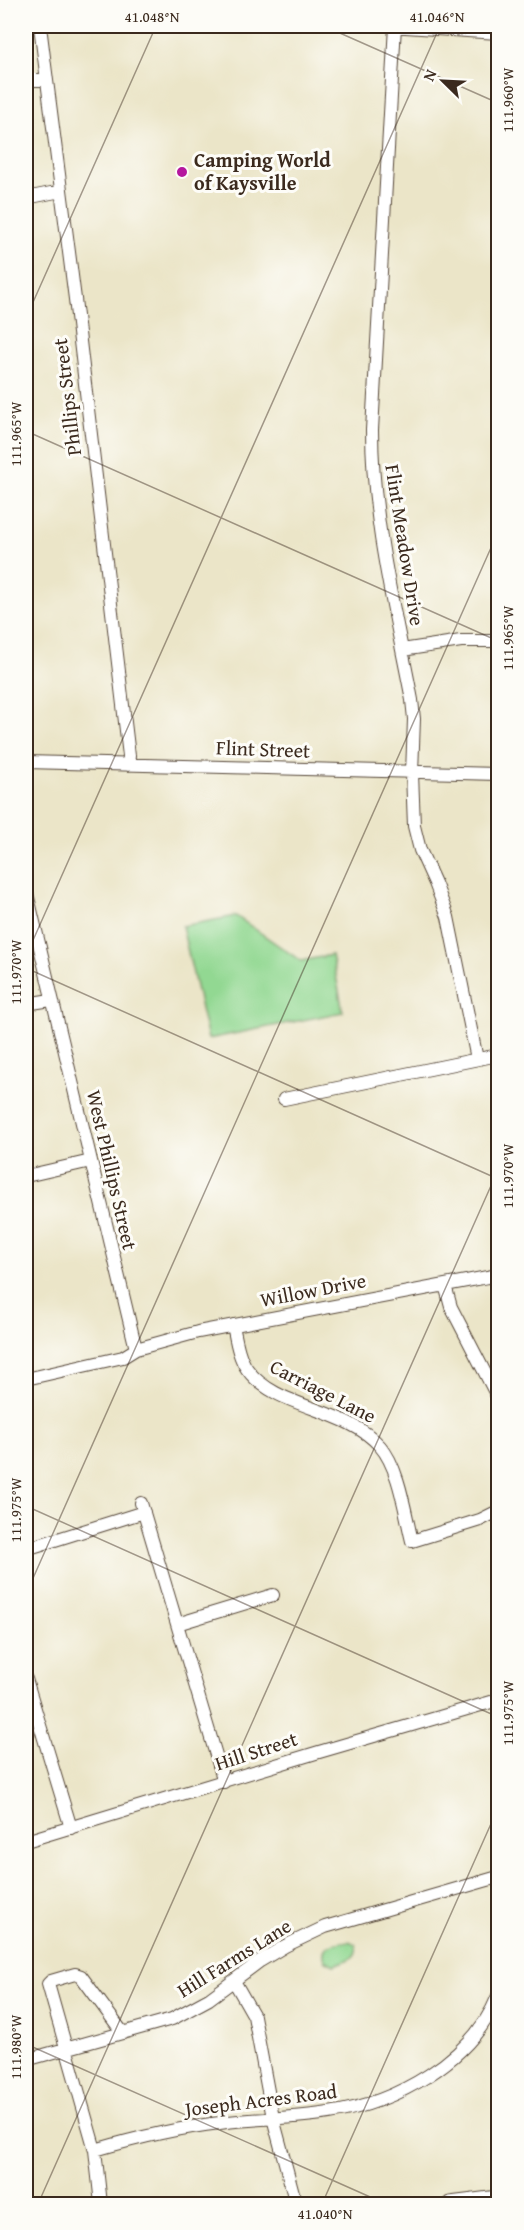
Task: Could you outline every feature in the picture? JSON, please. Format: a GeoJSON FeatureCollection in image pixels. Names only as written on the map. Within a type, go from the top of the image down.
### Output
{"type":"FeatureCollection","features":[{"type":"Feature","properties":{"kind":"main road"},"geometry":{"type":"LineString","coordinates":[[450,2205],[498,2198]]}},
{"type":"Feature","properties":{"kind":"street","name":"Phillips Street"},"geometry":{"type":"LineString","coordinates":[[40,26],[129,756],[128,765]]}},
{"type":"Feature","properties":{"kind":"street"},"geometry":{"type":"LineString","coordinates":[[392,26],[498,33]]}},
{"type":"Feature","properties":{"kind":"street","name":"Flint Meadow Drive"},"geometry":{"type":"LineString","coordinates":[[392,26],[372,467],[378,525],[414,719],[412,773],[414,826],[420,850],[448,917],[477,1059]]}},
{"type":"Feature","properties":{"kind":"street"},"geometry":{"type":"LineString","coordinates":[[26,80],[47,80]]}},
{"type":"Feature","properties":{"kind":"street"},"geometry":{"type":"LineString","coordinates":[[26,198],[61,191]]}},
{"type":"Feature","properties":{"kind":"street"},"geometry":{"type":"LineString","coordinates":[[402,650],[461,641],[498,641]]}},
{"type":"Feature","properties":{"kind":"street","name":"Flint Street"},"geometry":{"type":"LineString","coordinates":[[26,762],[498,774]]}},
{"type":"Feature","properties":{"kind":"street","name":"West Phillips Street"},"geometry":{"type":"LineString","coordinates":[[26,889],[136,1350]]}},
{"type":"Feature","properties":{"kind":"street"},"geometry":{"type":"LineString","coordinates":[[26,1004],[51,1000]]}},
{"type":"Feature","properties":{"kind":"street"},"geometry":{"type":"LineString","coordinates":[[284,1099],[498,1055]]}},
{"type":"Feature","properties":{"kind":"street"},"geometry":{"type":"LineString","coordinates":[[26,1176],[91,1161]]}},
{"type":"Feature","properties":{"kind":"street","name":"Willow Drive"},"geometry":{"type":"LineString","coordinates":[[136,1350],[198,1332],[498,1275]]}},
{"type":"Feature","properties":{"kind":"street"},"geometry":{"type":"LineString","coordinates":[[445,1285],[451,1307],[498,1398]]}},
{"type":"Feature","properties":{"kind":"street","name":"Carriage Lane"},"geometry":{"type":"LineString","coordinates":[[233,1325],[239,1353],[246,1368],[256,1380],[274,1392],[354,1425],[370,1435],[382,1447],[392,1464],[412,1541],[480,1520],[498,1511]]}},
{"type":"Feature","properties":{"kind":"street"},"geometry":{"type":"LineString","coordinates":[[26,1379],[123,1357],[136,1350]]}},
{"type":"Feature","properties":{"kind":"street"},"geometry":{"type":"LineString","coordinates":[[26,1549],[143,1508],[224,1782]]}},
{"type":"Feature","properties":{"kind":"street"},"geometry":{"type":"LineString","coordinates":[[177,1624],[273,1595]]}},
{"type":"Feature","properties":{"kind":"street"},"geometry":{"type":"LineString","coordinates":[[26,1679],[71,1828]]}},
{"type":"Feature","properties":{"kind":"street","name":"Hill Street"},"geometry":{"type":"LineString","coordinates":[[26,1841],[498,1700]]}},
{"type":"Feature","properties":{"kind":"street","name":"Hill Farms Lane"},"geometry":{"type":"LineString","coordinates":[[26,2060],[172,2019],[209,1999],[260,1961],[325,1927],[498,1877]]}},
{"type":"Feature","properties":{"kind":"street"},"geometry":{"type":"LineString","coordinates":[[101,2205],[95,2150],[48,1984],[75,1974],[81,1976],[123,2033]]}},
{"type":"Feature","properties":{"kind":"street"},"geometry":{"type":"LineString","coordinates":[[234,1981],[255,2016],[273,2118],[296,2205]]}},
{"type":"Feature","properties":{"kind":"street","name":"Joseph Acres Road"},"geometry":{"type":"LineString","coordinates":[[95,2150],[190,2127],[345,2110],[380,2099],[411,2085],[453,2057],[471,2040],[486,2020],[498,1996]]}},
{"type":"Feature","properties":{"kind":"green space"},"geometry":{"type":"Polygon","coordinates":[[[236,916],[301,961],[332,955],[343,1012],[208,1039],[182,926],[236,916]]]}},
{"type":"Feature","properties":{"kind":"green space"},"geometry":{"type":"Polygon","coordinates":[[[349,1941],[355,1944],[354,1956],[334,1965],[325,1960],[324,1950],[327,1947],[334,1943],[349,1941]]]}},
{"type":"Feature","properties":{"kind":"place","name":"Camping World of Kaysville"},"geometry":{"type":"Point","coordinates":[182,172]}}]}
